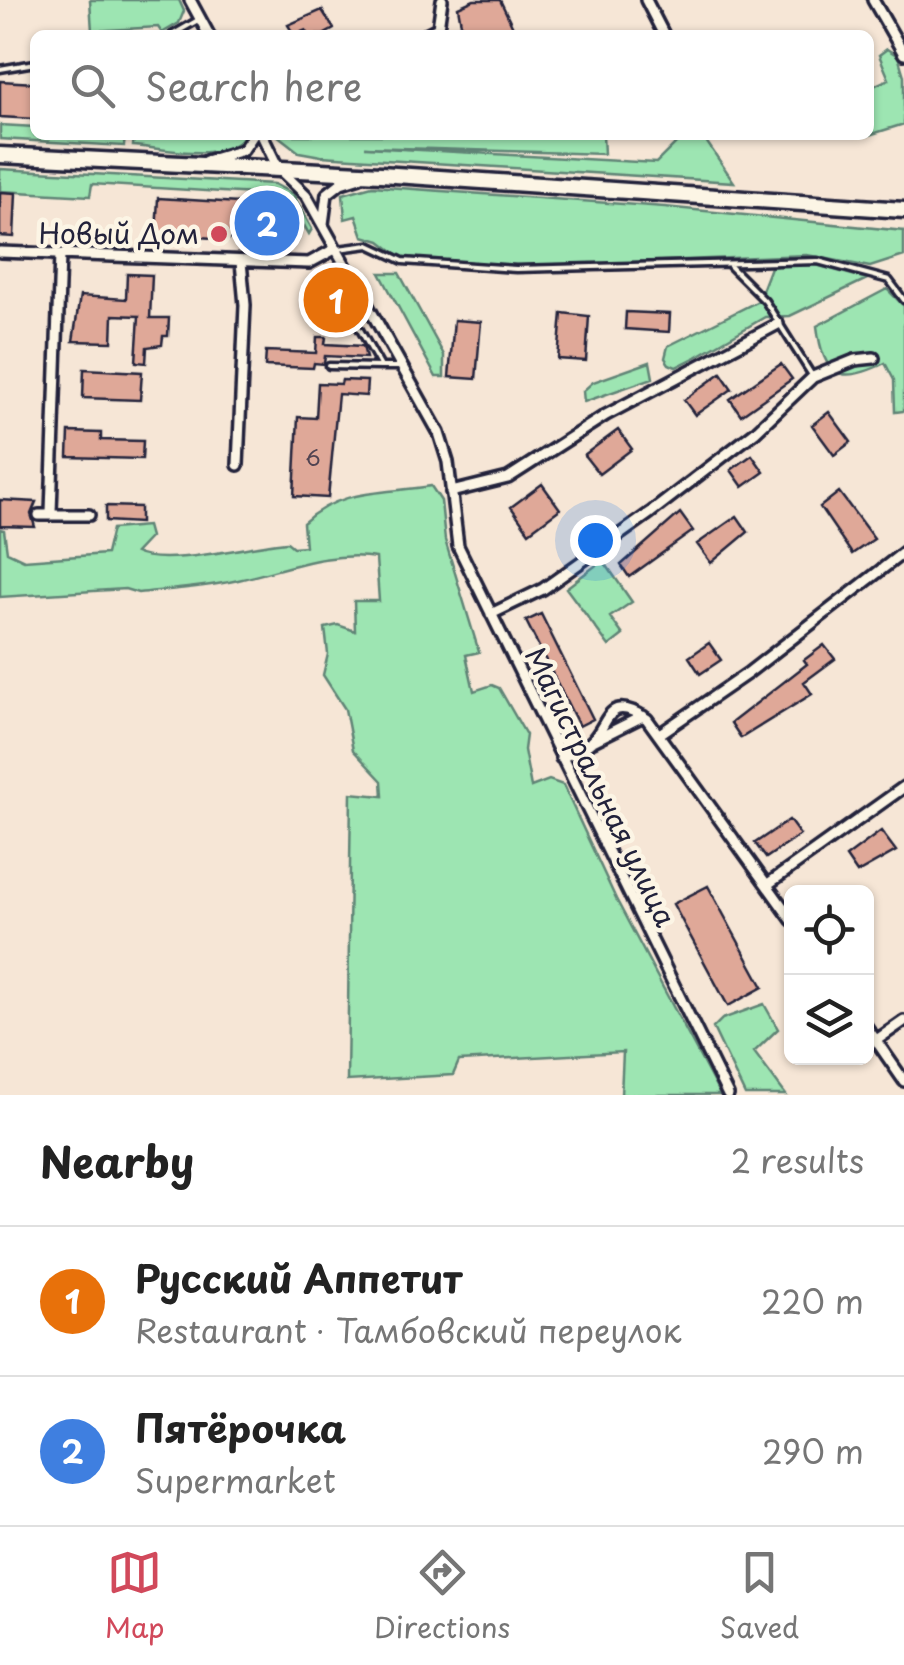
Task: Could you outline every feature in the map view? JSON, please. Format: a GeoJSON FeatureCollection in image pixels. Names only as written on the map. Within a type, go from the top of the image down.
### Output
{"type":"FeatureCollection","features":[{"type":"Feature","properties":{"kind":"highway"},"geometry":{"type":"LineString","coordinates":[[0,155],[380,174],[904,210]]}},
{"type":"Feature","properties":{"kind":"street"},"geometry":{"type":"LineString","coordinates":[[190,0],[206,30]]}},
{"type":"Feature","properties":{"kind":"street"},"geometry":{"type":"LineString","coordinates":[[434,30],[443,18],[442,0]]}},
{"type":"Feature","properties":{"kind":"street"},"geometry":{"type":"LineString","coordinates":[[646,0],[661,30]]}},
{"type":"Feature","properties":{"kind":"street"},"geometry":{"type":"LineString","coordinates":[[873,0],[904,54]]}},
{"type":"Feature","properties":{"kind":"street"},"geometry":{"type":"LineString","coordinates":[[191,164],[234,154],[251,140]]}},
{"type":"Feature","properties":{"kind":"street","name":"Магистральная улица"},"geometry":{"type":"LineString","coordinates":[[264,140],[278,168],[296,181],[444,444],[458,546],[728,1095]]}},
{"type":"Feature","properties":{"kind":"street"},"geometry":{"type":"LineString","coordinates":[[324,232],[322,206],[329,192],[347,180],[380,174]]}},
{"type":"Feature","properties":{"kind":"street"},"geometry":{"type":"LineString","coordinates":[[0,252],[309,263],[333,250]]}},
{"type":"Feature","properties":{"kind":"street"},"geometry":{"type":"LineString","coordinates":[[51,512],[60,254]]}},
{"type":"Feature","properties":{"kind":"street"},"geometry":{"type":"LineString","coordinates":[[238,464],[245,306],[241,262]]}},
{"type":"Feature","properties":{"kind":"street"},"geometry":{"type":"LineString","coordinates":[[451,492],[508,478],[606,415],[778,324]]}},
{"type":"Feature","properties":{"kind":"street"},"geometry":{"type":"LineString","coordinates":[[490,614],[543,589],[650,513],[765,424],[814,377],[854,360],[874,358]]}},
{"type":"Feature","properties":{"kind":"street"},"geometry":{"type":"LineString","coordinates":[[39,515],[89,515]]}},
{"type":"Feature","properties":{"kind":"street"},"geometry":{"type":"LineString","coordinates":[[660,733],[748,673],[904,552]]}},
{"type":"Feature","properties":{"kind":"street"},"geometry":{"type":"LineString","coordinates":[[593,740],[603,720],[618,710],[643,716],[660,733],[784,908]]}},
{"type":"Feature","properties":{"kind":"street"},"geometry":{"type":"LineString","coordinates":[[561,758],[643,716]]}},
{"type":"Feature","properties":{"kind":"street"},"geometry":{"type":"LineString","coordinates":[[768,884],[904,788]]}},
{"type":"Feature","properties":{"kind":"street"},"geometry":{"type":"LineString","coordinates":[[878,1040],[904,1021]]}},
{"type":"Feature","properties":{"kind":"street"},"geometry":{"type":"LineString","coordinates":[[874,1035],[904,1082]]}},
{"type":"Feature","properties":{"kind":"lane"},"geometry":{"type":"LineString","coordinates":[[181,30],[200,19]]}},
{"type":"Feature","properties":{"kind":"lane"},"geometry":{"type":"LineString","coordinates":[[0,69],[30,63]]}},
{"type":"Feature","properties":{"kind":"lane"},"geometry":{"type":"LineString","coordinates":[[333,250],[364,244],[403,261],[516,269],[622,263],[729,265],[818,261],[889,280],[904,300]]}},
{"type":"Feature","properties":{"kind":"lane"},"geometry":{"type":"LineString","coordinates":[[729,265],[766,301],[814,377]]}},
{"type":"Feature","properties":{"kind":"lane"},"geometry":{"type":"LineString","coordinates":[[358,293],[350,312],[381,367]]}},
{"type":"Feature","properties":{"kind":"lane"},"geometry":{"type":"LineString","coordinates":[[329,366],[399,368]]}},
{"type":"Feature","properties":{"kind":"green space"},"geometry":{"type":"Polygon","coordinates":[[[90,0],[179,0],[184,11],[179,23],[167,30],[158,27],[92,30],[90,0]]]}},
{"type":"Feature","properties":{"kind":"green space"},"geometry":{"type":"Polygon","coordinates":[[[887,49],[898,56],[904,76],[904,124],[874,133],[874,86],[889,79],[879,55],[887,49]]]}},
{"type":"Feature","properties":{"kind":"green space"},"geometry":{"type":"Polygon","coordinates":[[[0,125],[30,127],[30,140],[125,140],[124,146],[0,139],[0,125]]]}},
{"type":"Feature","properties":{"kind":"green space"},"geometry":{"type":"Polygon","coordinates":[[[134,140],[240,140],[223,150],[208,152],[133,146],[134,140]]]}},
{"type":"Feature","properties":{"kind":"green space"},"geometry":{"type":"Polygon","coordinates":[[[283,140],[603,140],[604,154],[365,147],[656,163],[679,140],[705,140],[734,182],[321,156],[299,152],[283,140]]]}},
{"type":"Feature","properties":{"kind":"green space"},"geometry":{"type":"Polygon","coordinates":[[[0,169],[274,184],[293,194],[312,229],[309,234],[291,203],[273,195],[92,184],[90,196],[0,191],[0,169]]]}},
{"type":"Feature","properties":{"kind":"green space"},"geometry":{"type":"Polygon","coordinates":[[[372,186],[665,207],[904,231],[904,256],[870,267],[807,255],[515,267],[402,258],[380,241],[363,236],[356,216],[345,219],[343,194],[372,186]]]}},
{"type":"Feature","properties":{"kind":"green space"},"geometry":{"type":"Polygon","coordinates":[[[816,265],[867,279],[790,316],[765,317],[676,367],[669,364],[665,358],[668,346],[758,301],[771,267],[816,265]]]}},
{"type":"Feature","properties":{"kind":"green space"},"geometry":{"type":"Polygon","coordinates":[[[380,273],[399,273],[444,355],[444,377],[436,377],[380,273]]]}},
{"type":"Feature","properties":{"kind":"green space"},"geometry":{"type":"Polygon","coordinates":[[[887,289],[904,306],[904,411],[895,412],[894,380],[885,363],[856,374],[836,372],[824,356],[817,326],[887,289]]]}},
{"type":"Feature","properties":{"kind":"green space"},"geometry":{"type":"Polygon","coordinates":[[[650,362],[653,378],[584,402],[583,391],[593,382],[650,362]]]}},
{"type":"Feature","properties":{"kind":"green space"},"geometry":{"type":"Polygon","coordinates":[[[431,486],[441,501],[445,540],[479,652],[466,655],[474,691],[492,685],[499,688],[526,735],[524,750],[531,787],[549,780],[563,785],[616,899],[720,1095],[621,1095],[623,1052],[459,1061],[453,1075],[347,1081],[351,793],[383,796],[382,781],[353,750],[345,709],[323,675],[328,654],[325,628],[338,625],[355,631],[354,601],[379,601],[376,558],[319,560],[181,589],[0,597],[0,529],[4,530],[7,552],[24,560],[106,554],[112,529],[147,526],[150,537],[135,553],[149,557],[186,557],[287,542],[293,547],[305,546],[303,523],[332,504],[363,494],[431,486]]]}},
{"type":"Feature","properties":{"kind":"green space"},"geometry":{"type":"Polygon","coordinates":[[[603,560],[632,602],[610,617],[623,635],[609,646],[566,588],[603,560]]]}},
{"type":"Feature","properties":{"kind":"green space"},"geometry":{"type":"Polygon","coordinates":[[[764,1004],[778,1029],[754,1052],[786,1095],[745,1095],[713,1028],[722,1019],[764,1004]]]}},
{"type":"Feature","properties":{"kind":"building"},"geometry":{"type":"Polygon","coordinates":[[[474,0],[500,0],[513,27],[462,30],[458,7],[474,0]]]}},
{"type":"Feature","properties":{"kind":"building"},"geometry":{"type":"Polygon","coordinates":[[[322,10],[334,29],[291,30],[288,25],[322,10]]]}},
{"type":"Feature","properties":{"kind":"building"},"geometry":{"type":"Polygon","coordinates":[[[0,81],[30,83],[30,119],[0,117],[0,81]]]}},
{"type":"Feature","properties":{"kind":"building"},"geometry":{"type":"Polygon","coordinates":[[[0,192],[16,193],[14,237],[0,236],[0,192]]]}},
{"type":"Feature","properties":{"kind":"building"},"geometry":{"type":"Polygon","coordinates":[[[158,198],[272,205],[269,242],[156,234],[158,198]]]}},
{"type":"Feature","properties":{"kind":"building"},"geometry":{"type":"Polygon","coordinates":[[[127,274],[152,275],[150,318],[169,318],[168,336],[163,336],[162,345],[147,347],[146,363],[136,362],[139,316],[113,315],[112,342],[73,341],[80,296],[126,299],[127,274]]]}},
{"type":"Feature","properties":{"kind":"building"},"geometry":{"type":"Polygon","coordinates":[[[626,312],[670,314],[669,332],[625,329],[626,312]]]}},
{"type":"Feature","properties":{"kind":"building"},"geometry":{"type":"Polygon","coordinates":[[[562,313],[589,316],[586,361],[558,359],[562,313]]]}},
{"type":"Feature","properties":{"kind":"building"},"geometry":{"type":"Polygon","coordinates":[[[454,320],[481,322],[476,379],[449,377],[454,320]]]}},
{"type":"Feature","properties":{"kind":"building"},"geometry":{"type":"Polygon","coordinates":[[[317,337],[326,337],[325,344],[363,346],[366,358],[325,356],[324,364],[314,363],[313,368],[265,366],[266,351],[316,353],[317,337]]]}},
{"type":"Feature","properties":{"kind":"building"},"geometry":{"type":"Polygon","coordinates":[[[781,364],[792,379],[741,415],[730,399],[781,364]]]}},
{"type":"Feature","properties":{"kind":"building"},"geometry":{"type":"Polygon","coordinates":[[[84,369],[142,372],[140,400],[83,398],[84,369]]]}},
{"type":"Feature","properties":{"kind":"building"},"geometry":{"type":"Polygon","coordinates":[[[721,373],[732,389],[695,415],[684,400],[721,373]]]}},
{"type":"Feature","properties":{"kind":"building"},"geometry":{"type":"Polygon","coordinates":[[[342,380],[367,381],[366,396],[338,394],[328,498],[294,496],[298,417],[316,418],[318,383],[341,384],[342,380]]]}},
{"type":"Feature","properties":{"kind":"building"},"geometry":{"type":"Polygon","coordinates":[[[829,412],[851,442],[834,455],[812,425],[829,412]]]}},
{"type":"Feature","properties":{"kind":"building"},"geometry":{"type":"Polygon","coordinates":[[[618,430],[632,449],[599,474],[584,455],[618,430]]]}},
{"type":"Feature","properties":{"kind":"building"},"geometry":{"type":"Polygon","coordinates":[[[69,432],[101,433],[101,440],[143,441],[142,459],[68,457],[69,432]]]}},
{"type":"Feature","properties":{"kind":"building"},"geometry":{"type":"Polygon","coordinates":[[[752,455],[764,472],[743,487],[731,470],[752,455]]]}},
{"type":"Feature","properties":{"kind":"building"},"geometry":{"type":"Polygon","coordinates":[[[542,484],[560,509],[529,532],[511,507],[542,484]]]}},
{"type":"Feature","properties":{"kind":"building"},"geometry":{"type":"Polygon","coordinates":[[[839,492],[874,539],[852,554],[820,507],[839,492]]]}},
{"type":"Feature","properties":{"kind":"building"},"geometry":{"type":"Polygon","coordinates":[[[0,500],[36,502],[31,514],[35,527],[0,526],[0,500]]]}},
{"type":"Feature","properties":{"kind":"building"},"geometry":{"type":"Polygon","coordinates":[[[106,506],[140,507],[140,523],[106,521],[106,506]]]}},
{"type":"Feature","properties":{"kind":"building"},"geometry":{"type":"Polygon","coordinates":[[[680,513],[693,531],[629,577],[621,565],[680,513]]]}},
{"type":"Feature","properties":{"kind":"building"},"geometry":{"type":"Polygon","coordinates":[[[737,516],[748,532],[711,563],[697,544],[737,516]]]}},
{"type":"Feature","properties":{"kind":"building"},"geometry":{"type":"Polygon","coordinates":[[[541,614],[593,719],[579,726],[526,621],[541,614]]]}},
{"type":"Feature","properties":{"kind":"building"},"geometry":{"type":"Polygon","coordinates":[[[709,643],[721,660],[700,674],[689,657],[709,643]]]}},
{"type":"Feature","properties":{"kind":"building"},"geometry":{"type":"Polygon","coordinates":[[[824,645],[835,659],[804,682],[812,694],[741,738],[731,723],[807,664],[804,660],[824,645]]]}},
{"type":"Feature","properties":{"kind":"building"},"geometry":{"type":"Polygon","coordinates":[[[789,820],[800,835],[766,858],[755,843],[789,820]]]}},
{"type":"Feature","properties":{"kind":"building"},"geometry":{"type":"Polygon","coordinates":[[[881,831],[896,851],[857,873],[846,857],[881,831]]]}},
{"type":"Feature","properties":{"kind":"building"},"geometry":{"type":"Polygon","coordinates":[[[708,886],[763,987],[728,1006],[673,904],[708,886]]]}},
{"type":"Feature","properties":{"kind":"place","name":"Пятёрочка"},"geometry":{"type":"Point","coordinates":[267,223]}},
{"type":"Feature","properties":{"kind":"place","name":"Новый Дом"},"geometry":{"type":"Point","coordinates":[219,234]}},
{"type":"Feature","properties":{"kind":"place","name":"Русский Аппетит"},"geometry":{"type":"Point","coordinates":[336,300]}}]}
